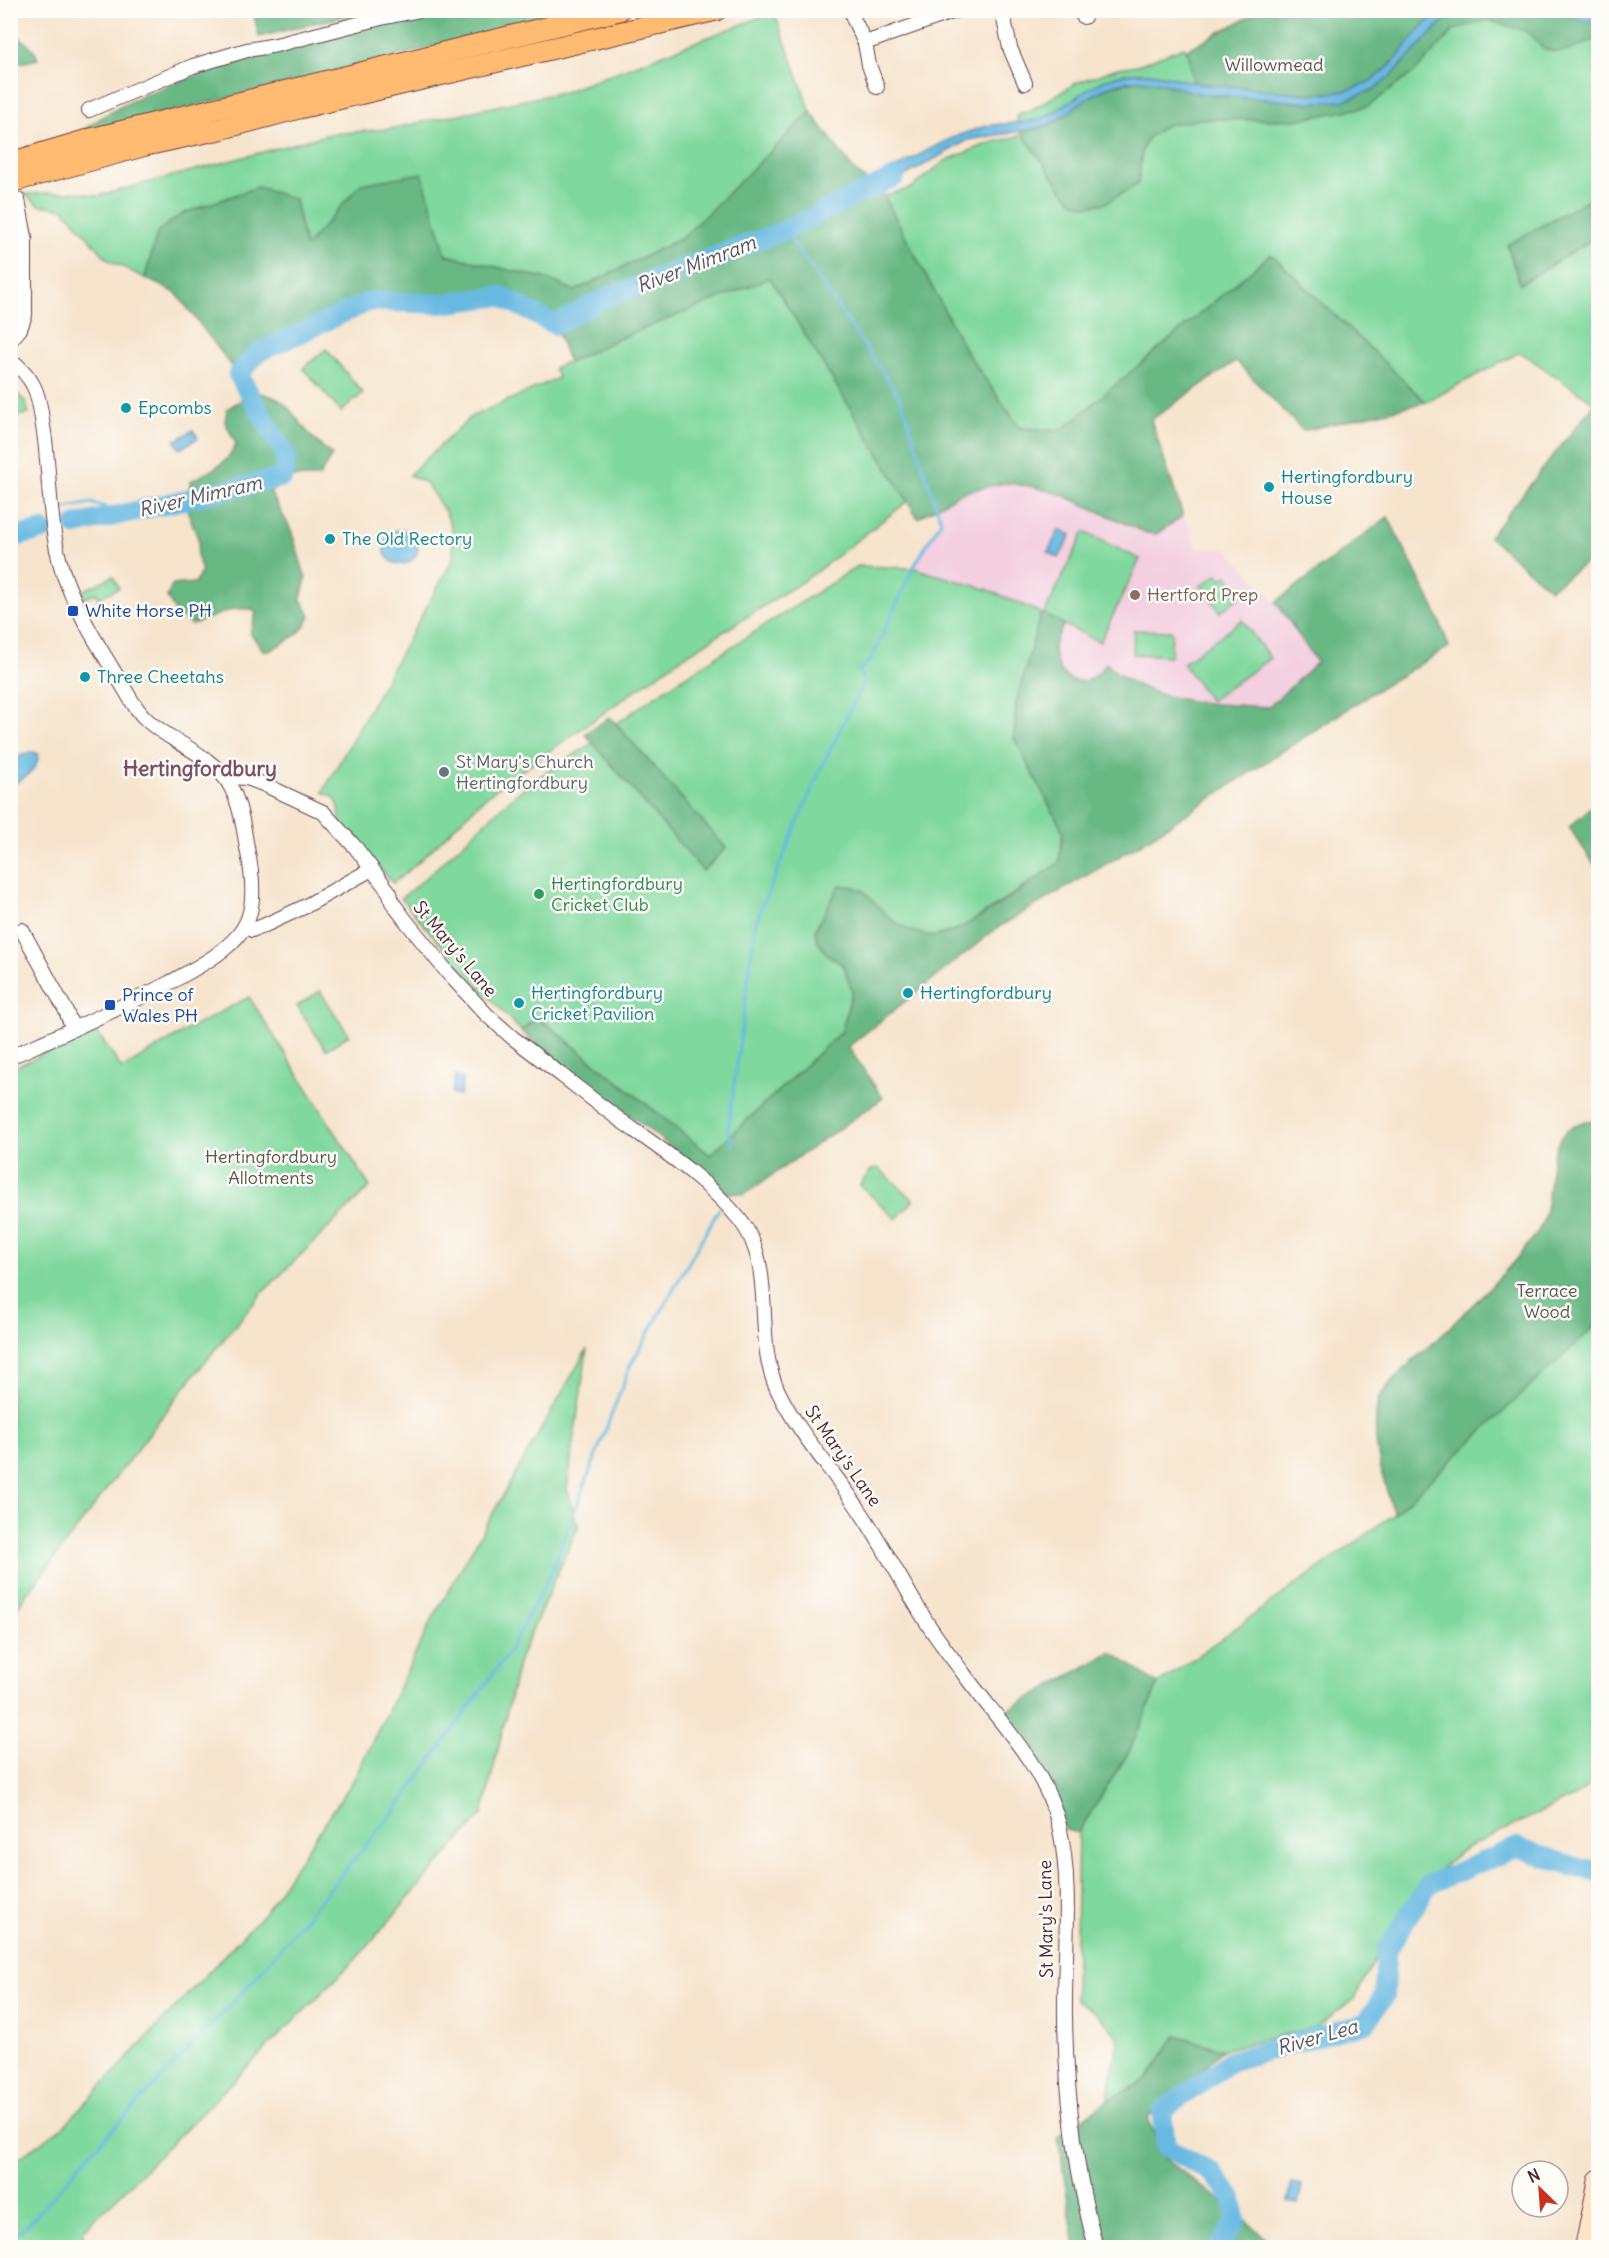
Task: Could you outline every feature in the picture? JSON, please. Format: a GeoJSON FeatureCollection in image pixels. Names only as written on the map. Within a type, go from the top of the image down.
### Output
{"type":"FeatureCollection","features":[{"type":"Feature","properties":{"kind":"highway"},"geometry":{"type":"LineString","coordinates":[[10,163],[91,139],[619,10]]}},
{"type":"Feature","properties":{"kind":"highway"},"geometry":{"type":"LineString","coordinates":[[14,191],[146,145],[716,10]]}},
{"type":"Feature","properties":{"kind":"main road"},"geometry":{"type":"LineString","coordinates":[[1584,2247],[1599,2179]]}},
{"type":"Feature","properties":{"kind":"street"},"geometry":{"type":"LineString","coordinates":[[88,110],[193,66],[247,50],[420,10]]}},
{"type":"Feature","properties":{"kind":"street"},"geometry":{"type":"LineString","coordinates":[[866,44],[958,10]]}},
{"type":"Feature","properties":{"kind":"street"},"geometry":{"type":"LineString","coordinates":[[1002,10],[1010,48],[1025,83]]}},
{"type":"Feature","properties":{"kind":"street"},"geometry":{"type":"LineString","coordinates":[[853,18],[866,44],[868,65],[877,87]]}},
{"type":"Feature","properties":{"kind":"street"},"geometry":{"type":"LineString","coordinates":[[10,341],[20,328],[24,315],[25,237],[14,191]]}},
{"type":"Feature","properties":{"kind":"street"},"geometry":{"type":"LineString","coordinates":[[10,359],[28,378],[39,399],[55,534],[68,586],[106,659],[141,715],[204,757],[225,777],[237,801],[249,857],[251,898],[250,913],[244,927],[226,946],[188,972],[121,1007],[10,1057]]}},
{"type":"Feature","properties":{"kind":"street","name":"St Mary's Lane"},"geometry":{"type":"LineString","coordinates":[[225,777],[247,778],[323,812],[340,829],[390,892],[392,902],[448,973],[487,1015],[513,1038],[689,1171],[742,1222],[757,1258],[762,1282],[765,1345],[770,1371],[787,1408],[807,1440],[860,1510],[925,1620],[1040,1776],[1050,1798],[1062,1841],[1067,1889],[1065,2015],[1068,2098],[1084,2203],[1096,2247]]}},
{"type":"Feature","properties":{"kind":"street"},"geometry":{"type":"LineString","coordinates":[[244,927],[252,930],[271,923],[322,898],[372,869]]}},
{"type":"Feature","properties":{"kind":"street"},"geometry":{"type":"LineString","coordinates":[[22,930],[66,1011],[73,1029]]}},
{"type":"Feature","properties":{"kind":"shaded area","name":"Hertford Prep"},"geometry":{"type":"Polygon","coordinates":[[[1004,483],[1030,486],[1060,494],[1134,528],[1156,534],[1183,516],[1191,529],[1197,548],[1228,550],[1276,602],[1317,662],[1269,707],[1209,703],[1160,695],[1115,672],[1107,664],[1096,676],[1074,682],[1068,680],[1058,667],[1054,644],[1064,624],[986,589],[913,568],[941,522],[936,507],[960,493],[1004,483]]]}},
{"type":"Feature","properties":{"kind":"green space"},"geometry":{"type":"Polygon","coordinates":[[[253,10],[377,11],[318,22],[259,37],[253,10]]]}},
{"type":"Feature","properties":{"kind":"green space"},"geometry":{"type":"Polygon","coordinates":[[[455,11],[580,11],[76,135],[131,101],[212,70],[343,34],[455,11]]]}},
{"type":"Feature","properties":{"kind":"green space","name":"Willowmead"},"geometry":{"type":"Polygon","coordinates":[[[1260,11],[1594,11],[1598,19],[1598,194],[1507,245],[1520,283],[1598,236],[1598,393],[1595,403],[1520,352],[1426,402],[1271,254],[1062,430],[1020,428],[967,353],[884,196],[911,188],[945,161],[987,144],[1023,135],[1017,123],[1018,114],[1035,108],[1076,83],[1118,68],[1138,65],[1184,47],[1186,50],[1260,11]]]}},
{"type":"Feature","properties":{"kind":"green space","name":"Willowmead"},"geometry":{"type":"Polygon","coordinates":[[[1260,11],[1442,11],[1419,31],[1385,70],[1354,89],[1317,94],[1193,82],[1186,50],[1260,11]]]}},
{"type":"Feature","properties":{"kind":"green space"},"geometry":{"type":"Polygon","coordinates":[[[1460,11],[1553,11],[1586,22],[1598,21],[1598,38],[1568,51],[1556,52],[1542,48],[1526,31],[1487,20],[1454,30],[1417,70],[1367,107],[1295,120],[1202,119],[1166,125],[1147,139],[1142,151],[1138,184],[1106,203],[1087,206],[1074,202],[1061,188],[1021,132],[1040,128],[1056,121],[1086,99],[1108,87],[1139,80],[1161,83],[1200,94],[1309,103],[1373,90],[1389,78],[1445,19],[1460,11]]]}},
{"type":"Feature","properties":{"kind":"green space"},"geometry":{"type":"Polygon","coordinates":[[[774,12],[811,112],[682,238],[575,291],[547,279],[446,255],[361,184],[305,248],[258,187],[184,213],[158,231],[145,278],[108,260],[64,209],[39,205],[24,194],[78,192],[98,196],[330,134],[390,129],[567,91],[774,12]]]}},
{"type":"Feature","properties":{"kind":"green space"},"geometry":{"type":"Polygon","coordinates":[[[10,22],[20,38],[34,50],[38,59],[11,65],[10,22]]]}},
{"type":"Feature","properties":{"kind":"green space"},"geometry":{"type":"Polygon","coordinates":[[[811,112],[853,169],[884,196],[967,353],[1020,428],[1062,430],[1271,254],[1426,402],[1303,431],[1236,361],[1151,420],[1183,516],[1156,534],[1147,533],[1060,494],[1030,486],[1004,483],[960,493],[918,518],[770,278],[613,341],[569,363],[555,325],[501,296],[446,303],[370,301],[259,352],[238,374],[176,293],[145,278],[158,231],[184,213],[258,187],[295,199],[305,247],[361,184],[422,173],[446,255],[547,279],[575,291],[682,238],[811,112]]]}},
{"type":"Feature","properties":{"kind":"green space"},"geometry":{"type":"Polygon","coordinates":[[[1598,194],[1598,236],[1520,284],[1507,245],[1598,194]]]}},
{"type":"Feature","properties":{"kind":"green space"},"geometry":{"type":"Polygon","coordinates":[[[770,277],[908,501],[811,576],[677,661],[492,792],[393,883],[340,823],[339,807],[335,798],[323,792],[453,559],[453,533],[446,513],[426,483],[409,475],[471,417],[558,378],[554,368],[613,341],[770,277]]]}},
{"type":"Feature","properties":{"kind":"green space"},"geometry":{"type":"Polygon","coordinates":[[[326,349],[363,393],[341,412],[303,368],[326,349]]]}},
{"type":"Feature","properties":{"kind":"green space"},"geometry":{"type":"Polygon","coordinates":[[[10,388],[25,401],[29,414],[11,416],[10,388]]]}},
{"type":"Feature","properties":{"kind":"green space"},"geometry":{"type":"Polygon","coordinates":[[[254,392],[266,394],[282,402],[313,439],[332,455],[319,477],[294,477],[270,492],[291,530],[306,579],[300,602],[303,602],[310,616],[298,633],[269,651],[263,650],[250,633],[256,613],[252,609],[233,609],[191,625],[176,613],[167,597],[172,585],[195,583],[202,571],[197,555],[199,541],[185,504],[191,481],[217,467],[233,451],[236,444],[225,422],[227,409],[254,392]]]}},
{"type":"Feature","properties":{"kind":"green space"},"geometry":{"type":"Polygon","coordinates":[[[1598,393],[1598,554],[1550,589],[1489,537],[1595,403],[1598,393]]]}},
{"type":"Feature","properties":{"kind":"green space"},"geometry":{"type":"Polygon","coordinates":[[[1388,517],[1436,612],[1449,647],[1372,693],[1140,844],[997,928],[848,1047],[883,1098],[745,1194],[719,1192],[699,1169],[621,1108],[564,1068],[521,1031],[537,1017],[710,1155],[842,1031],[852,991],[844,966],[826,953],[817,940],[815,930],[839,886],[856,887],[897,923],[914,932],[932,936],[959,928],[977,918],[1059,863],[1063,831],[1014,738],[1016,703],[1041,613],[1064,624],[1054,646],[1055,655],[1061,671],[1073,680],[1089,679],[1106,663],[1123,677],[1162,695],[1204,703],[1269,707],[1317,662],[1276,602],[1388,517]]]}},
{"type":"Feature","properties":{"kind":"green space"},"geometry":{"type":"Polygon","coordinates":[[[1084,532],[1140,559],[1100,642],[1044,615],[1084,532]]]}},
{"type":"Feature","properties":{"kind":"green space"},"geometry":{"type":"Polygon","coordinates":[[[858,566],[913,568],[986,589],[1041,613],[1016,703],[1014,738],[1063,831],[1059,863],[965,926],[934,937],[906,930],[886,915],[862,889],[817,940],[826,953],[844,966],[852,991],[842,1031],[710,1155],[538,1017],[521,1031],[454,960],[401,898],[433,872],[524,788],[593,743],[703,871],[726,848],[616,724],[664,690],[858,566]]]}},
{"type":"Feature","properties":{"kind":"green space"},"geometry":{"type":"Polygon","coordinates":[[[1218,574],[1221,579],[1227,575],[1242,595],[1220,612],[1201,586],[1218,574]]]}},
{"type":"Feature","properties":{"kind":"green space"},"geometry":{"type":"Polygon","coordinates":[[[113,576],[119,588],[98,598],[96,593],[84,599],[80,592],[113,576]]]}},
{"type":"Feature","properties":{"kind":"green space"},"geometry":{"type":"Polygon","coordinates":[[[1242,620],[1270,658],[1210,701],[1183,663],[1242,620]]]}},
{"type":"Feature","properties":{"kind":"green space"},"geometry":{"type":"Polygon","coordinates":[[[1134,630],[1172,631],[1171,656],[1133,654],[1134,630]]]}},
{"type":"Feature","properties":{"kind":"green space"},"geometry":{"type":"Polygon","coordinates":[[[610,717],[726,848],[703,871],[585,734],[610,717]]]}},
{"type":"Feature","properties":{"kind":"green space"},"geometry":{"type":"Polygon","coordinates":[[[1598,801],[1598,861],[1594,864],[1569,827],[1598,801]]]}},
{"type":"Feature","properties":{"kind":"green space"},"geometry":{"type":"Polygon","coordinates":[[[320,991],[349,1035],[326,1050],[297,1006],[320,991]]]}},
{"type":"Feature","properties":{"kind":"green space","name":"Hertingfordbury Allotments"},"geometry":{"type":"Polygon","coordinates":[[[249,997],[370,1187],[262,1293],[186,1385],[11,1615],[11,1069],[95,1029],[122,1069],[187,1030],[249,997]]]}},
{"type":"Feature","properties":{"kind":"green space","name":"Terrace Wood"},"geometry":{"type":"Polygon","coordinates":[[[1598,1120],[1598,1323],[1394,1514],[1382,1473],[1377,1445],[1376,1416],[1382,1394],[1399,1374],[1484,1293],[1527,1246],[1537,1233],[1544,1218],[1556,1147],[1564,1133],[1577,1124],[1598,1120]]]}},
{"type":"Feature","properties":{"kind":"green space"},"geometry":{"type":"Polygon","coordinates":[[[878,1168],[914,1200],[896,1219],[860,1185],[872,1169],[878,1168]]]}},
{"type":"Feature","properties":{"kind":"green space"},"geometry":{"type":"Polygon","coordinates":[[[1598,1323],[1598,1779],[1573,1797],[1464,1849],[1424,1882],[1379,1952],[1354,1999],[1316,2027],[1223,2050],[1176,2035],[1150,2083],[1107,2101],[1119,2038],[1098,2014],[1075,1999],[1078,1833],[1130,1750],[1158,1684],[1394,1514],[1598,1323]]]}},
{"type":"Feature","properties":{"kind":"green space"},"geometry":{"type":"Polygon","coordinates":[[[587,1349],[567,1488],[578,1527],[519,1660],[483,1813],[355,1960],[83,2231],[83,2247],[11,2247],[11,2164],[64,2126],[264,1913],[353,1781],[434,1616],[587,1349]]]}},
{"type":"Feature","properties":{"kind":"green space"},"geometry":{"type":"Polygon","coordinates":[[[1111,1652],[1158,1684],[1130,1750],[1078,1833],[1066,1830],[1003,1713],[1111,1652]]]}},
{"type":"Feature","properties":{"kind":"green space"},"geometry":{"type":"Polygon","coordinates":[[[1176,2035],[1223,2050],[1148,2118],[1164,2158],[1239,2214],[1275,2247],[1075,2247],[1058,2137],[1107,2101],[1148,2079],[1176,2035]]]}},
{"type":"Feature","properties":{"kind":"water"},"geometry":{"type":"Polygon","coordinates":[[[1442,10],[1460,11],[1445,19],[1389,78],[1373,90],[1343,101],[1309,103],[1200,94],[1161,83],[1139,80],[1124,82],[1108,87],[1086,99],[1056,121],[1040,128],[968,140],[878,191],[868,183],[965,133],[986,126],[1031,121],[1045,117],[1102,81],[1124,74],[1151,73],[1202,84],[1289,93],[1321,94],[1352,89],[1367,83],[1388,68],[1422,27],[1442,10]]]}},
{"type":"Feature","properties":{"kind":"water"},"geometry":{"type":"Polygon","coordinates":[[[1556,11],[1598,11],[1598,21],[1585,22],[1556,11]]]}},
{"type":"Feature","properties":{"kind":"water"},"geometry":{"type":"Polygon","coordinates":[[[193,430],[198,438],[180,449],[175,441],[193,430]]]}},
{"type":"Feature","properties":{"kind":"water"},"geometry":{"type":"Polygon","coordinates":[[[401,530],[413,535],[418,547],[413,559],[401,564],[389,559],[384,547],[389,535],[401,530]]]}},
{"type":"Feature","properties":{"kind":"water"},"geometry":{"type":"Polygon","coordinates":[[[1059,530],[1071,535],[1059,558],[1048,552],[1059,530]]]}},
{"type":"Feature","properties":{"kind":"water"},"geometry":{"type":"Polygon","coordinates":[[[30,752],[37,753],[37,764],[30,773],[11,786],[11,760],[30,752]]]}},
{"type":"Feature","properties":{"kind":"water"},"geometry":{"type":"Polygon","coordinates":[[[455,1077],[463,1079],[460,1096],[452,1094],[455,1077]]]}},
{"type":"Feature","properties":{"kind":"water"},"geometry":{"type":"Polygon","coordinates":[[[1292,2183],[1302,2185],[1298,2204],[1288,2202],[1292,2183]]]}},
{"type":"Feature","properties":{"kind":"waterway","name":"River Mimram"},"geometry":{"type":"LineString","coordinates":[[75,525],[283,477],[287,458],[238,374],[259,352],[370,301],[440,304],[501,296],[555,325],[598,301],[785,230],[895,177]]}},
{"type":"Feature","properties":{"kind":"waterway"},"geometry":{"type":"LineString","coordinates":[[733,1146],[728,1130],[756,921],[820,770],[864,682],[859,670],[871,660],[913,568],[941,521],[901,399],[785,230]]}},
{"type":"Feature","properties":{"kind":"waterway"},"geometry":{"type":"LineString","coordinates":[[65,508],[92,503],[124,514]]}},
{"type":"Feature","properties":{"kind":"waterway","name":"River Mimram"},"geometry":{"type":"LineString","coordinates":[[10,538],[43,530]]}},
{"type":"Feature","properties":{"kind":"waterway"},"geometry":{"type":"LineString","coordinates":[[10,2238],[30,2223],[84,2160],[253,1981],[397,1808],[508,1653],[550,1576],[630,1366],[719,1209]]}},
{"type":"Feature","properties":{"kind":"waterway","name":"River Lea"},"geometry":{"type":"LineString","coordinates":[[1218,2248],[1236,2221],[1233,2199],[1213,2173],[1166,2147],[1162,2111],[1231,2061],[1366,2023],[1384,1996],[1386,1952],[1429,1884],[1518,1847],[1574,1867],[1598,1872]]}},
{"type":"Feature","properties":{"kind":"place","name":"Epcombs"},"geometry":{"type":"Point","coordinates":[126,408]}},
{"type":"Feature","properties":{"kind":"place","name":"Hertingfordbury House"},"geometry":{"type":"Point","coordinates":[1269,487]}},
{"type":"Feature","properties":{"kind":"place","name":"The Old Rectory"},"geometry":{"type":"Point","coordinates":[330,539]}},
{"type":"Feature","properties":{"kind":"place","name":"Hertford Prep"},"geometry":{"type":"Point","coordinates":[1135,595]}},
{"type":"Feature","properties":{"kind":"place","name":"White Horse PH"},"geometry":{"type":"Point","coordinates":[73,611]}},
{"type":"Feature","properties":{"kind":"place","name":"Three Cheetahs"},"geometry":{"type":"Point","coordinates":[85,677]}},
{"type":"Feature","properties":{"kind":"place","name":"St Mary's Church Hertingfordbury"},"geometry":{"type":"Point","coordinates":[444,772]}},
{"type":"Feature","properties":{"kind":"place","name":"Hertingfordbury Cricket Club"},"geometry":{"type":"Point","coordinates":[539,894]}},
{"type":"Feature","properties":{"kind":"place","name":"Hertingfordbury"},"geometry":{"type":"Point","coordinates":[908,993]}},
{"type":"Feature","properties":{"kind":"place","name":"Hertingfordbury Cricket Pavilion"},"geometry":{"type":"Point","coordinates":[519,1003]}},
{"type":"Feature","properties":{"kind":"place","name":"Prince of Wales PH"},"geometry":{"type":"Point","coordinates":[110,1005]}},
{"type":"Feature","properties":{"kind":"district","name":"Hertingfordbury"},"geometry":{"type":"Point","coordinates":[200,769]}}]}
